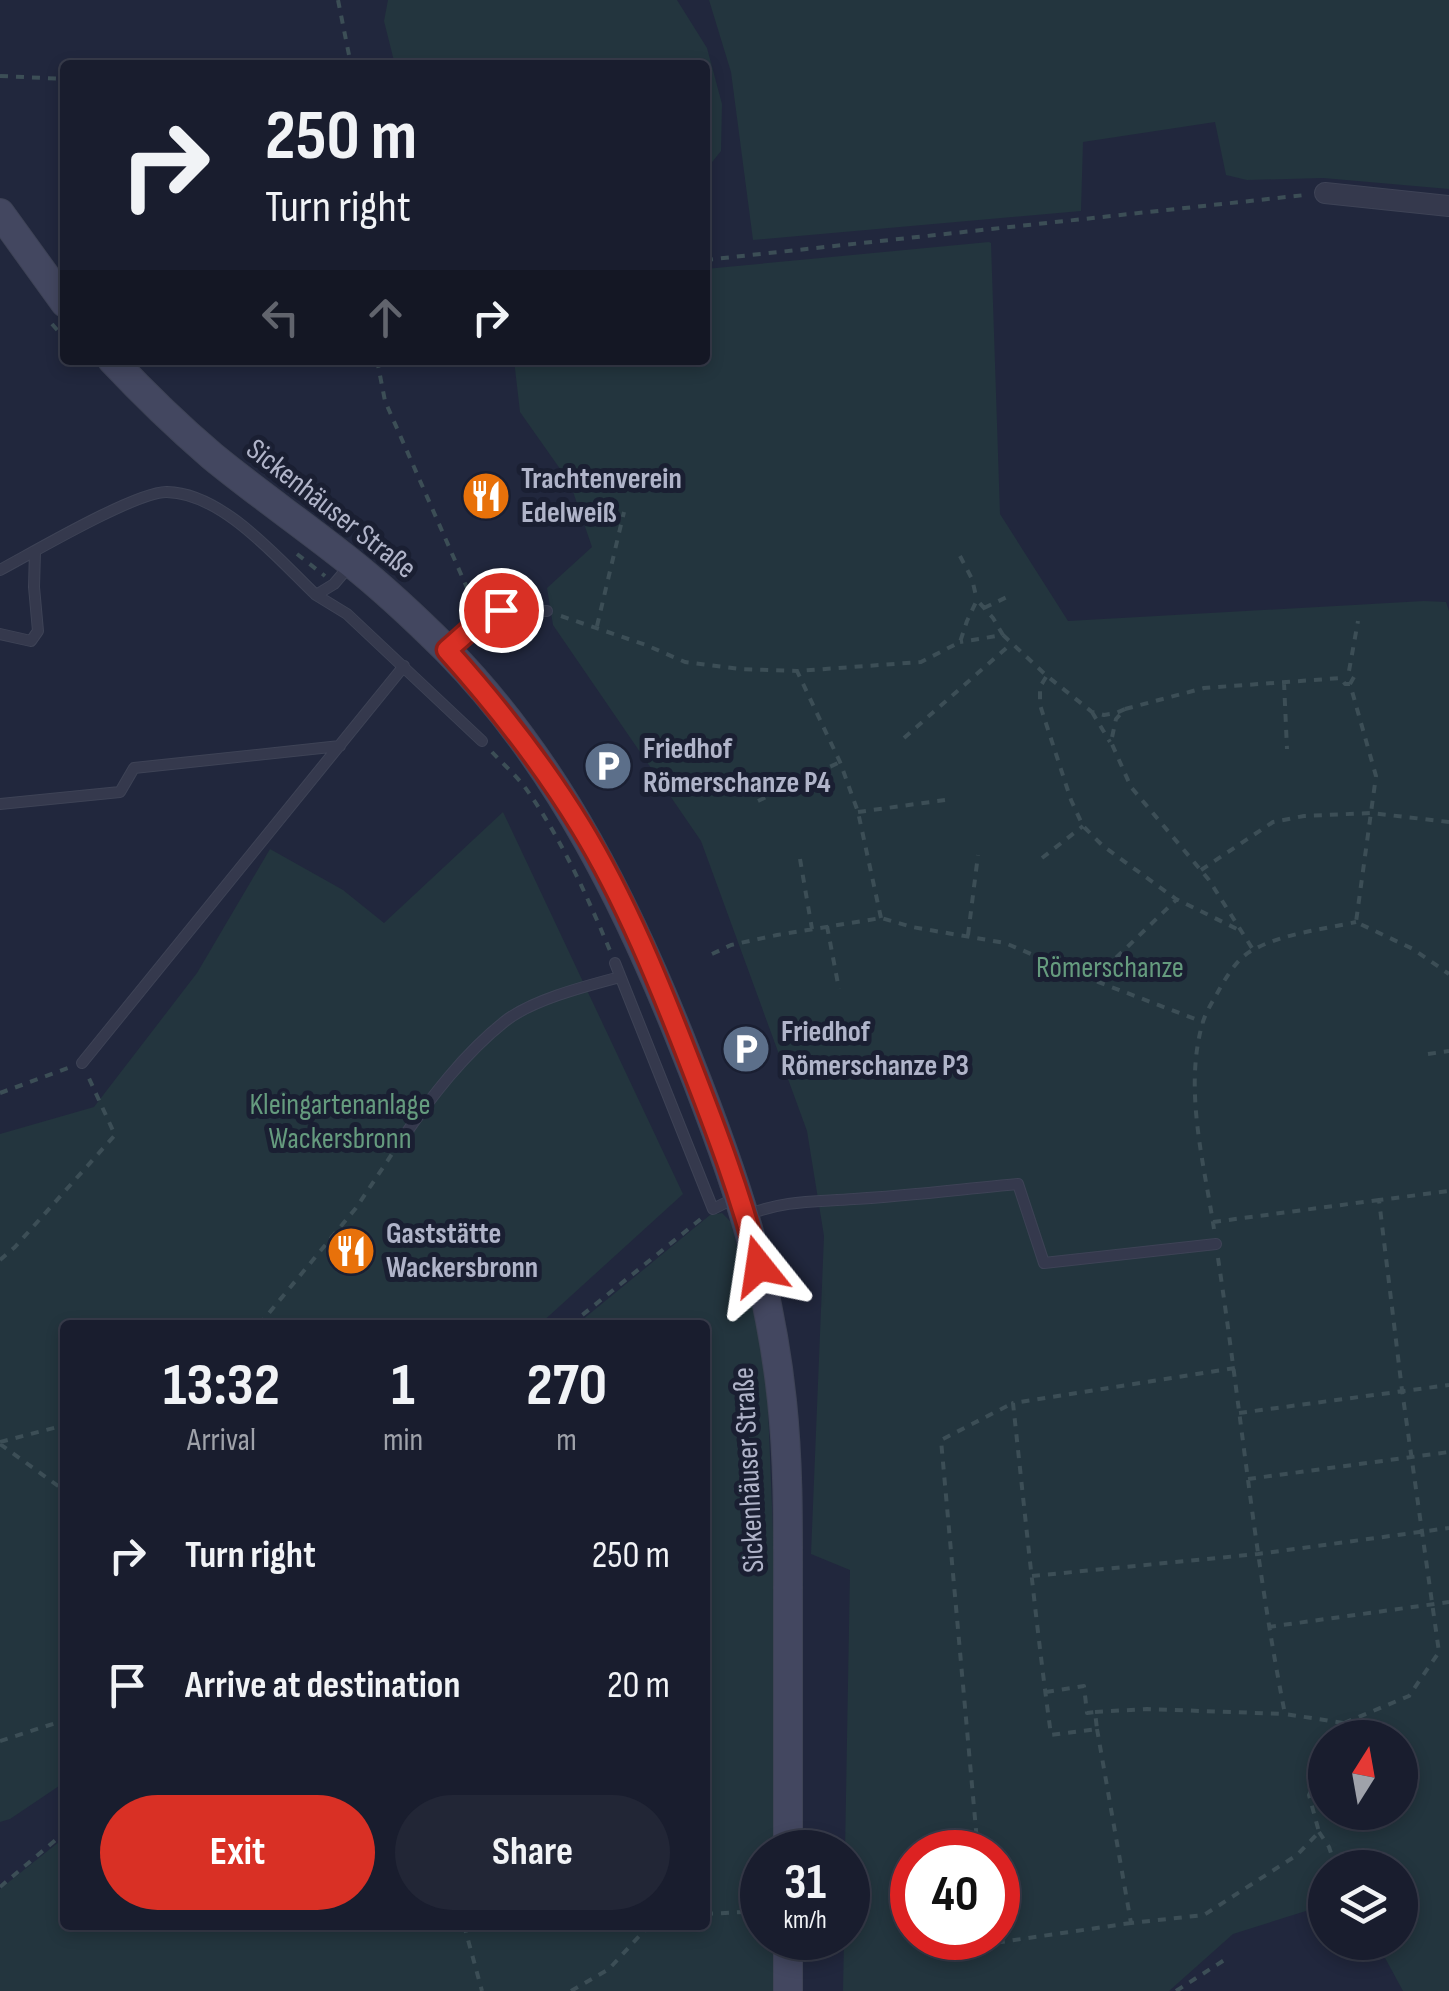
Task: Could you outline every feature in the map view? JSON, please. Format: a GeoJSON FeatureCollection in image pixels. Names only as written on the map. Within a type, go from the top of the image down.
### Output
{"type":"FeatureCollection","features":[{"type":"Feature","properties":{"kind":"street"},"geometry":{"type":"LineString","coordinates":[[1324,194],[1449,206]]}},
{"type":"Feature","properties":{"kind":"street"},"geometry":{"type":"LineString","coordinates":[[0,213],[60,296]]}},
{"type":"Feature","properties":{"kind":"street","name":"Sickenhäuser Straße"},"geometry":{"type":"LineString","coordinates":[[117,365],[177,426],[352,564],[447,650],[552,780],[635,932],[670,1011],[743,1206],[770,1315],[785,1431],[788,1492],[788,1830]]}},
{"type":"Feature","properties":{"kind":"street"},"geometry":{"type":"LineString","coordinates":[[788,1960],[788,1991]]}},
{"type":"Feature","properties":{"kind":"lane"},"geometry":{"type":"LineString","coordinates":[[0,570],[136,500],[164,491],[192,496],[229,514],[316,595],[347,614],[482,741]]}},
{"type":"Feature","properties":{"kind":"lane"},"geometry":{"type":"LineString","coordinates":[[0,634],[32,641],[38,631],[35,551]]}},
{"type":"Feature","properties":{"kind":"lane"},"geometry":{"type":"LineString","coordinates":[[316,595],[334,584],[352,564]]}},
{"type":"Feature","properties":{"kind":"lane"},"geometry":{"type":"LineString","coordinates":[[447,650],[481,620],[501,610],[547,611]]}},
{"type":"Feature","properties":{"kind":"lane"},"geometry":{"type":"LineString","coordinates":[[82,1063],[404,666]]}},
{"type":"Feature","properties":{"kind":"lane"},"geometry":{"type":"LineString","coordinates":[[0,804],[120,792],[134,768],[340,746]]}},
{"type":"Feature","properties":{"kind":"lane"},"geometry":{"type":"LineString","coordinates":[[615,963],[713,1209],[766,1208],[801,1200],[1018,1184],[1044,1263],[1216,1244]]}},
{"type":"Feature","properties":{"kind":"lane"},"geometry":{"type":"LineString","coordinates":[[402,1139],[428,1101],[506,1020],[557,995],[620,977]]}},
{"type":"Feature","properties":{"kind":"path"},"geometry":{"type":"LineString","coordinates":[[338,0],[350,60]]}},
{"type":"Feature","properties":{"kind":"path"},"geometry":{"type":"LineString","coordinates":[[0,76],[60,79]]}},
{"type":"Feature","properties":{"kind":"path"},"geometry":{"type":"LineString","coordinates":[[710,259],[1324,194]]}},
{"type":"Feature","properties":{"kind":"path"},"geometry":{"type":"LineString","coordinates":[[378,365],[385,401],[481,620]]}},
{"type":"Feature","properties":{"kind":"path"},"geometry":{"type":"LineString","coordinates":[[596,626],[624,512]]}},
{"type":"Feature","properties":{"kind":"path"},"geometry":{"type":"LineString","coordinates":[[960,556],[977,600],[1003,635],[1092,712],[1131,786],[1201,870],[1253,950]]}},
{"type":"Feature","properties":{"kind":"path"},"geometry":{"type":"LineString","coordinates":[[984,608],[1009,596]]}},
{"type":"Feature","properties":{"kind":"path"},"geometry":{"type":"LineString","coordinates":[[960,642],[977,600]]}},
{"type":"Feature","properties":{"kind":"path"},"geometry":{"type":"LineString","coordinates":[[547,611],[685,662],[740,670],[797,671],[921,662],[960,642],[1003,635]]}},
{"type":"Feature","properties":{"kind":"path"},"geometry":{"type":"LineString","coordinates":[[1349,672],[1358,621]]}},
{"type":"Feature","properties":{"kind":"path"},"geometry":{"type":"LineString","coordinates":[[904,738],[1012,643]]}},
{"type":"Feature","properties":{"kind":"path"},"geometry":{"type":"LineString","coordinates":[[797,671],[840,762],[858,812],[881,918]]}},
{"type":"Feature","properties":{"kind":"path"},"geometry":{"type":"LineString","coordinates":[[1341,678],[1349,672]]}},
{"type":"Feature","properties":{"kind":"path"},"geometry":{"type":"LineString","coordinates":[[1349,672],[1354,677],[1350,684],[1376,776],[1356,922]]}},
{"type":"Feature","properties":{"kind":"path"},"geometry":{"type":"LineString","coordinates":[[1046,676],[1040,687],[1040,706],[1083,826],[1103,846],[1176,899],[1242,932]]}},
{"type":"Feature","properties":{"kind":"path"},"geometry":{"type":"LineString","coordinates":[[1092,712],[1116,713],[1204,688],[1341,678]]}},
{"type":"Feature","properties":{"kind":"path"},"geometry":{"type":"LineString","coordinates":[[1341,678],[1350,684]]}},
{"type":"Feature","properties":{"kind":"path"},"geometry":{"type":"LineString","coordinates":[[1284,682],[1288,749]]}},
{"type":"Feature","properties":{"kind":"path"},"geometry":{"type":"LineString","coordinates":[[1110,742],[1116,719],[1125,709]]}},
{"type":"Feature","properties":{"kind":"path"},"geometry":{"type":"LineString","coordinates":[[482,741],[527,790],[553,833],[615,963]]}},
{"type":"Feature","properties":{"kind":"path"},"geometry":{"type":"LineString","coordinates":[[758,801],[840,762]]}},
{"type":"Feature","properties":{"kind":"path"},"geometry":{"type":"LineString","coordinates":[[858,812],[945,800]]}},
{"type":"Feature","properties":{"kind":"path"},"geometry":{"type":"LineString","coordinates":[[1201,870],[1273,822],[1304,816],[1371,812],[1449,822]]}},
{"type":"Feature","properties":{"kind":"path"},"geometry":{"type":"LineString","coordinates":[[1042,858],[1083,826]]}},
{"type":"Feature","properties":{"kind":"path"},"geometry":{"type":"LineString","coordinates":[[968,936],[978,856]]}},
{"type":"Feature","properties":{"kind":"path"},"geometry":{"type":"LineString","coordinates":[[800,859],[812,928]]}},
{"type":"Feature","properties":{"kind":"path"},"geometry":{"type":"LineString","coordinates":[[1094,980],[1176,899]]}},
{"type":"Feature","properties":{"kind":"path"},"geometry":{"type":"LineString","coordinates":[[712,954],[731,945],[881,918],[912,928],[1005,943],[1202,1022]]}},
{"type":"Feature","properties":{"kind":"path"},"geometry":{"type":"LineString","coordinates":[[1285,1714],[1268,1627],[1235,1368],[1195,1104],[1194,1066],[1202,1022],[1224,980],[1239,960],[1253,950],[1296,935],[1356,922],[1413,949],[1449,974]]}},
{"type":"Feature","properties":{"kind":"path"},"geometry":{"type":"LineString","coordinates":[[826,926],[839,989]]}},
{"type":"Feature","properties":{"kind":"path"},"geometry":{"type":"LineString","coordinates":[[1428,1054],[1449,1050]]}},
{"type":"Feature","properties":{"kind":"path"},"geometry":{"type":"LineString","coordinates":[[0,1093],[82,1063],[115,1135],[0,1260]]}},
{"type":"Feature","properties":{"kind":"path"},"geometry":{"type":"LineString","coordinates":[[263,1320],[356,1208],[402,1139]]}},
{"type":"Feature","properties":{"kind":"path"},"geometry":{"type":"LineString","coordinates":[[1212,1222],[1449,1190]]}},
{"type":"Feature","properties":{"kind":"path"},"geometry":{"type":"LineString","coordinates":[[1351,1720],[1409,1696],[1439,1652],[1379,1200]]}},
{"type":"Feature","properties":{"kind":"path"},"geometry":{"type":"LineString","coordinates":[[576,1320],[713,1209]]}},
{"type":"Feature","properties":{"kind":"path"},"geometry":{"type":"LineString","coordinates":[[976,1830],[941,1440],[1013,1403],[1235,1368]]}},
{"type":"Feature","properties":{"kind":"path"},"geometry":{"type":"LineString","coordinates":[[1240,1412],[1449,1384]]}},
{"type":"Feature","properties":{"kind":"path"},"geometry":{"type":"LineString","coordinates":[[1013,1403],[1052,1735],[1097,1729]]}},
{"type":"Feature","properties":{"kind":"path"},"geometry":{"type":"LineString","coordinates":[[0,1443],[60,1426]]}},
{"type":"Feature","properties":{"kind":"path"},"geometry":{"type":"LineString","coordinates":[[0,1443],[60,1486]]}},
{"type":"Feature","properties":{"kind":"path"},"geometry":{"type":"LineString","coordinates":[[1248,1479],[1449,1452]]}},
{"type":"Feature","properties":{"kind":"path"},"geometry":{"type":"LineString","coordinates":[[1032,1576],[1258,1554],[1449,1528]]}},
{"type":"Feature","properties":{"kind":"path"},"geometry":{"type":"LineString","coordinates":[[1268,1627],[1449,1602]]}},
{"type":"Feature","properties":{"kind":"path"},"geometry":{"type":"LineString","coordinates":[[1439,1652],[1449,1653]]}},
{"type":"Feature","properties":{"kind":"path"},"geometry":{"type":"LineString","coordinates":[[1046,1692],[1084,1686],[1088,1713],[1147,1710],[1285,1714],[1324,1720]]}},
{"type":"Feature","properties":{"kind":"path"},"geometry":{"type":"LineString","coordinates":[[1095,1712],[1131,1923]]}},
{"type":"Feature","properties":{"kind":"path"},"geometry":{"type":"LineString","coordinates":[[0,1741],[60,1722]]}},
{"type":"Feature","properties":{"kind":"path"},"geometry":{"type":"LineString","coordinates":[[1020,1939],[1204,1915],[1297,1855],[1319,1832],[1330,1850]]}},
{"type":"Feature","properties":{"kind":"path"},"geometry":{"type":"LineString","coordinates":[[0,1887],[60,1836]]}},
{"type":"Feature","properties":{"kind":"path"},"geometry":{"type":"LineString","coordinates":[[710,1914],[740,1912]]}},
{"type":"Feature","properties":{"kind":"path"},"geometry":{"type":"LineString","coordinates":[[465,1930],[482,1991]]}},
{"type":"Feature","properties":{"kind":"path"},"geometry":{"type":"LineString","coordinates":[[571,1991],[609,1970],[645,1930]]}},
{"type":"Feature","properties":{"kind":"path"},"geometry":{"type":"LineString","coordinates":[[1176,1991],[1229,1957]]}},
{"type":"Feature","properties":{"kind":"green space"},"geometry":{"type":"Polygon","coordinates":[[[388,0],[677,0],[707,48],[722,104],[721,151],[710,165],[710,60],[394,60],[384,21],[388,0]]]}},
{"type":"Feature","properties":{"kind":"green space"},"geometry":{"type":"Polygon","coordinates":[[[709,0],[1449,0],[1449,189],[1323,178],[1247,180],[1226,175],[1215,122],[1083,142],[1081,211],[753,240],[731,72],[709,0]]]}},
{"type":"Feature","properties":{"kind":"green space","name":"Römerschanze"},"geometry":{"type":"Polygon","coordinates":[[[989,242],[1000,514],[1068,621],[1446,602],[1449,1991],[1403,1991],[1386,1960],[1418,1960],[1418,1850],[1308,1850],[1308,1910],[1233,1934],[1169,1991],[843,1991],[844,1960],[870,1960],[870,1830],[845,1830],[850,1570],[811,1554],[824,1236],[807,1131],[701,841],[553,625],[547,588],[592,547],[570,483],[520,412],[515,365],[710,365],[710,269],[989,242]]]}},
{"type":"Feature","properties":{"kind":"green space","name":"Kleingartenanlage Wackersbronn"},"geometry":{"type":"Polygon","coordinates":[[[503,812],[683,1194],[544,1320],[60,1320],[60,1785],[0,1822],[0,1134],[94,1107],[197,973],[270,849],[343,890],[384,923],[503,812]]]}},
{"type":"Feature","properties":{"kind":"green space"},"geometry":{"type":"Polygon","coordinates":[[[722,1213],[731,1222],[767,1383],[785,1830],[740,1830],[740,1960],[788,1960],[788,1991],[0,1991],[0,1889],[60,1841],[60,1930],[710,1930],[710,1320],[582,1320],[710,1215],[722,1213]]]}},
{"type":"Feature","properties":{"kind":"place","name":"Trachtenverein Edelweiß"},"geometry":{"type":"Point","coordinates":[486,496]}},
{"type":"Feature","properties":{"kind":"place","name":"Friedhof Römerschanze P4"},"geometry":{"type":"Point","coordinates":[608,766]}},
{"type":"Feature","properties":{"kind":"place","name":"Friedhof Römerschanze P3"},"geometry":{"type":"Point","coordinates":[746,1049]}},
{"type":"Feature","properties":{"kind":"place","name":"Gaststätte Wackersbronn"},"geometry":{"type":"Point","coordinates":[351,1251]}},
{"type":"Feature","properties":{"kind":"route"},"geometry":{"type":"LineString","coordinates":[[501,610],[490,613],[447,650],[500,710],[552,780],[614,888],[670,1011],[706,1104],[740,1196],[759,1266]]}}]}
